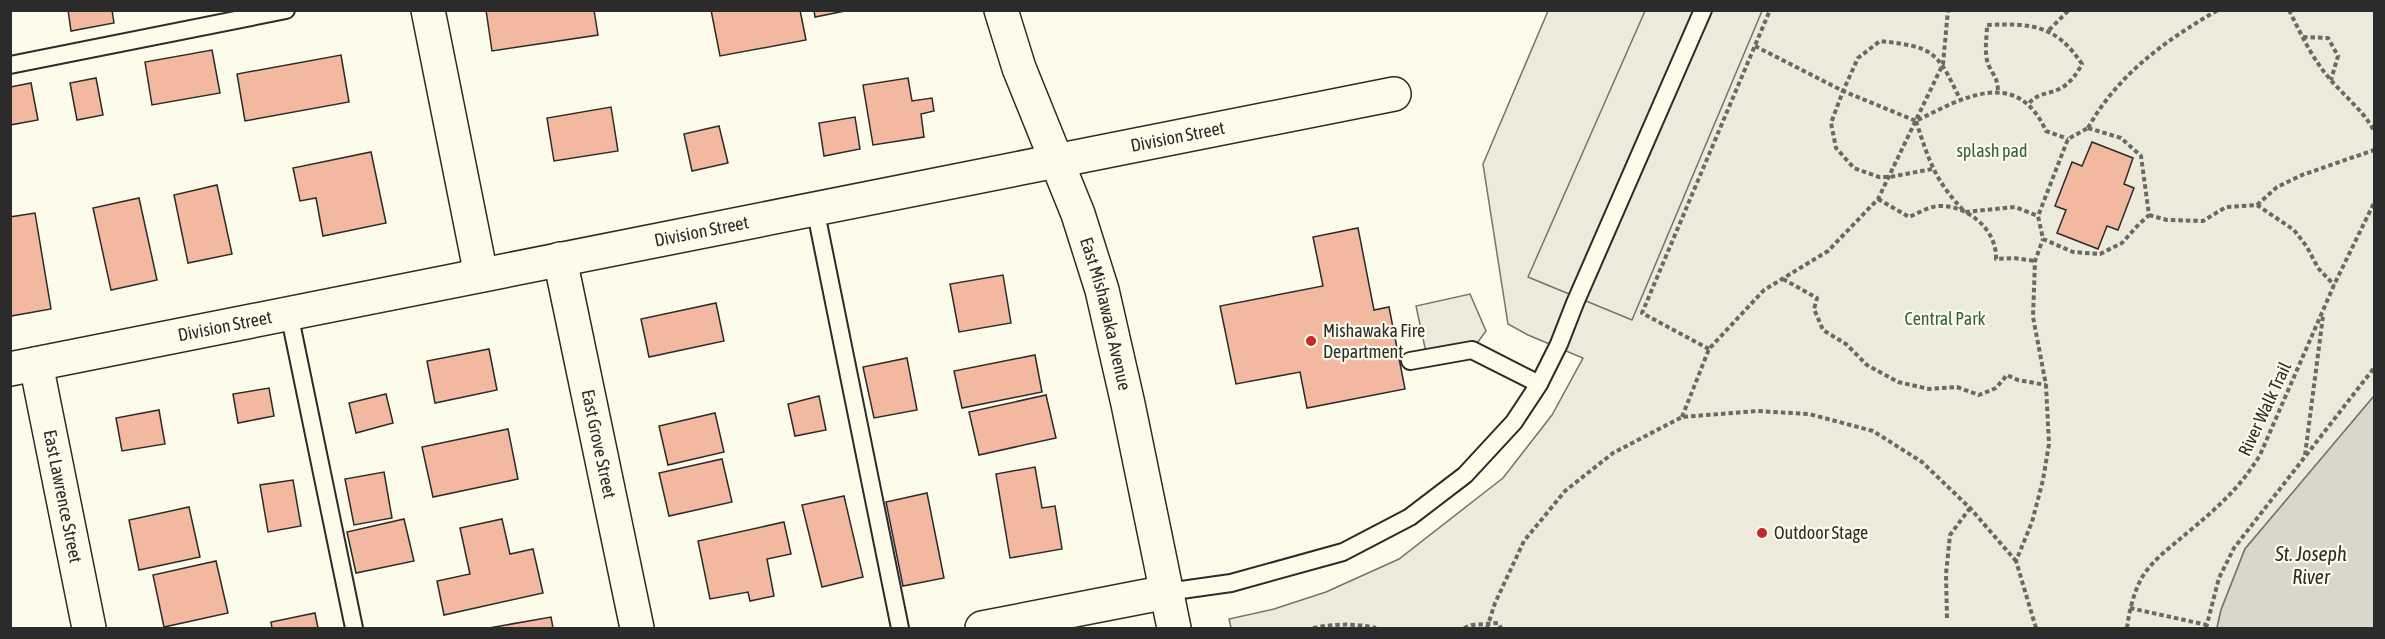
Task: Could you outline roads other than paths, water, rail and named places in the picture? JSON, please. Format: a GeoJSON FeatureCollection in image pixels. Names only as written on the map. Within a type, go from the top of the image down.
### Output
{"type":"FeatureCollection","features":[{"type":"Feature","properties":{"kind":"street"},"geometry":{"type":"LineString","coordinates":[[428,10],[481,274]]}},
{"type":"Feature","properties":{"kind":"street","name":"East Mishawaka Avenue"},"geometry":{"type":"LineString","coordinates":[[1001,10],[1010,46],[1078,214],[1102,290],[1174,628]]}},
{"type":"Feature","properties":{"kind":"street","name":"Division Street"},"geometry":{"type":"LineString","coordinates":[[23,366],[1394,94]]}},
{"type":"Feature","properties":{"kind":"street","name":"East Grove Street"},"geometry":{"type":"LineString","coordinates":[[560,259],[637,628]]}},
{"type":"Feature","properties":{"kind":"street","name":"East Lawrence Street"},"geometry":{"type":"LineString","coordinates":[[23,366],[88,628]]}},
{"type":"Feature","properties":{"kind":"street"},"geometry":{"type":"LineString","coordinates":[[982,628],[1167,592]]}},
{"type":"Feature","properties":{"kind":"lane"},"geometry":{"type":"LineString","coordinates":[[10,65],[286,10]]}},
{"type":"Feature","properties":{"kind":"lane"},"geometry":{"type":"LineString","coordinates":[[1167,592],[1231,583],[1343,552],[1410,517],[1465,475],[1514,422],[1539,384],[1559,344],[1703,10]]}},
{"type":"Feature","properties":{"kind":"lane"},"geometry":{"type":"LineString","coordinates":[[815,208],[900,628]]}},
{"type":"Feature","properties":{"kind":"lane"},"geometry":{"type":"LineString","coordinates":[[289,313],[354,628]]}},
{"type":"Feature","properties":{"kind":"lane"},"geometry":{"type":"LineString","coordinates":[[1410,361],[1472,350],[1539,384]]}},
{"type":"Feature","properties":{"kind":"water","name":"St. Joseph River"},"geometry":{"type":"Polygon","coordinates":[[[2374,396],[2374,628],[2217,628],[2221,610],[2245,549],[2374,396]]]}},
{"type":"Feature","properties":{"kind":"place","name":"Mishawaka Fire Department"},"geometry":{"type":"Point","coordinates":[1311,341]}},
{"type":"Feature","properties":{"kind":"place","name":"Outdoor Stage"},"geometry":{"type":"Point","coordinates":[1762,533]}},
{"type":"Feature","properties":{"kind":"park label","name":"splash pad"},"geometry":{"type":"Point","coordinates":[1992,151]}},
{"type":"Feature","properties":{"kind":"park label","name":"Central Park"},"geometry":{"type":"Point","coordinates":[1945,319]}}]}
